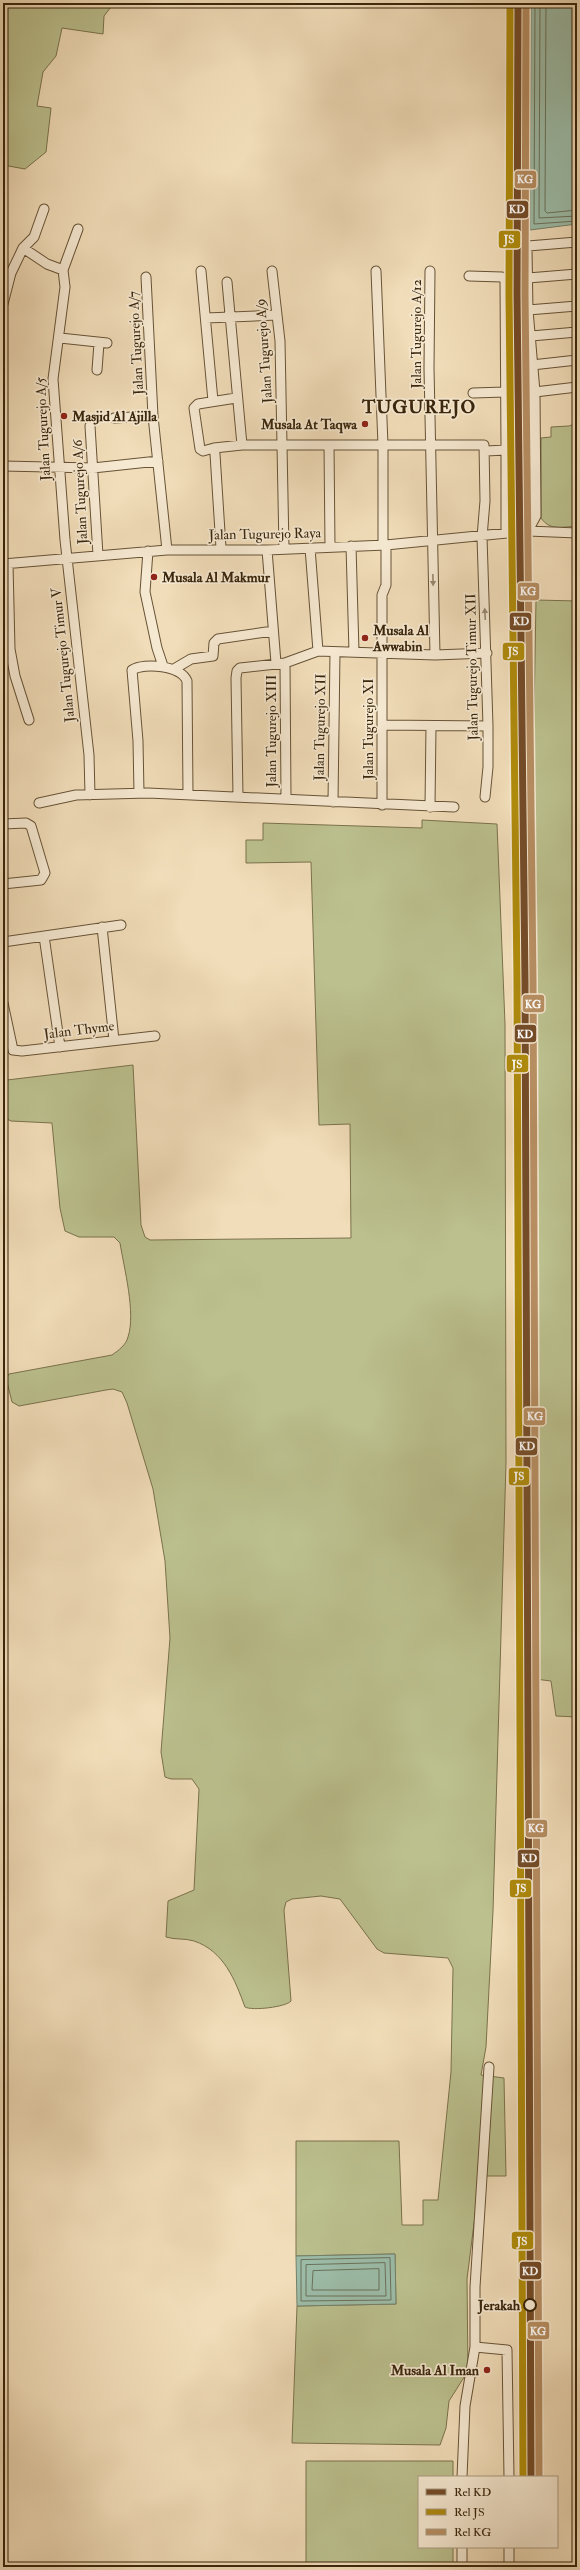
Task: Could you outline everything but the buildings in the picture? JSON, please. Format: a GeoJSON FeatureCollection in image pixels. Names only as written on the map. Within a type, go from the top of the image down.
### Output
{"type":"FeatureCollection","features":[{"type":"Feature","properties":{"kind":"street"},"geometry":{"type":"LineString","coordinates":[[3,304],[11,273],[22,248],[34,237],[44,209]]}},
{"type":"Feature","properties":{"kind":"street","name":"Jalan Tugurejo A/5"},"geometry":{"type":"LineString","coordinates":[[67,558],[53,379],[60,338],[65,287],[63,270],[78,229]]}},
{"type":"Feature","properties":{"kind":"street"},"geometry":{"type":"LineString","coordinates":[[528,531],[536,516],[535,392],[528,310],[528,246],[577,242]]}},
{"type":"Feature","properties":{"kind":"street"},"geometry":{"type":"LineString","coordinates":[[22,248],[47,264],[63,270]]}},
{"type":"Feature","properties":{"kind":"street"},"geometry":{"type":"LineString","coordinates":[[201,271],[213,401]]}},
{"type":"Feature","properties":{"kind":"street","name":"Jalan Tugurejo A/9"},"geometry":{"type":"LineString","coordinates":[[272,271],[277,315],[283,445],[284,549]]}},
{"type":"Feature","properties":{"kind":"street","name":"Jalan Tugurejo XI"},"geometry":{"type":"LineString","coordinates":[[376,271],[386,585],[382,594],[382,804]]}},
{"type":"Feature","properties":{"kind":"street","name":"Jalan Tugurejo A/12"},"geometry":{"type":"LineString","coordinates":[[430,271],[432,541],[435,655]]}},
{"type":"Feature","properties":{"kind":"street"},"geometry":{"type":"LineString","coordinates":[[528,278],[577,274]]}},
{"type":"Feature","properties":{"kind":"street"},"geometry":{"type":"LineString","coordinates":[[469,276],[504,278],[506,533]]}},
{"type":"Feature","properties":{"kind":"street","name":"Jalan Tugurejo A/7"},"geometry":{"type":"LineString","coordinates":[[146,277],[153,416],[167,550]]}},
{"type":"Feature","properties":{"kind":"street"},"geometry":{"type":"LineString","coordinates":[[227,282],[236,398],[242,445]]}},
{"type":"Feature","properties":{"kind":"street"},"geometry":{"type":"LineString","coordinates":[[528,310],[577,306]]}},
{"type":"Feature","properties":{"kind":"street"},"geometry":{"type":"LineString","coordinates":[[206,318],[277,315]]}},
{"type":"Feature","properties":{"kind":"street"},"geometry":{"type":"LineString","coordinates":[[531,336],[577,332]]}},
{"type":"Feature","properties":{"kind":"street"},"geometry":{"type":"LineString","coordinates":[[60,338],[103,343],[97,370]]}},
{"type":"Feature","properties":{"kind":"street"},"geometry":{"type":"LineString","coordinates":[[532,365],[577,360]]}},
{"type":"Feature","properties":{"kind":"street"},"geometry":{"type":"LineString","coordinates":[[535,392],[577,387]]}},
{"type":"Feature","properties":{"kind":"street"},"geometry":{"type":"LineString","coordinates":[[473,393],[505,392]]}},
{"type":"Feature","properties":{"kind":"street"},"geometry":{"type":"LineString","coordinates":[[236,398],[198,404],[194,408],[200,448],[203,451],[214,448],[242,445],[431,445],[506,450]]}},
{"type":"Feature","properties":{"kind":"street"},"geometry":{"type":"LineString","coordinates":[[114,418],[153,416]]}},
{"type":"Feature","properties":{"kind":"street","name":"Jalan Tugurejo A/6"},"geometry":{"type":"LineString","coordinates":[[90,426],[98,555]]}},
{"type":"Feature","properties":{"kind":"street"},"geometry":{"type":"LineString","coordinates":[[329,445],[330,547]]}},
{"type":"Feature","properties":{"kind":"street"},"geometry":{"type":"LineString","coordinates":[[214,448],[221,548]]}},
{"type":"Feature","properties":{"kind":"street","name":"Jalan Tugurejo Timur XII"},"geometry":{"type":"LineString","coordinates":[[484,448],[482,537],[487,653],[488,726],[488,767],[485,797]]}},
{"type":"Feature","properties":{"kind":"street"},"geometry":{"type":"LineString","coordinates":[[3,466],[59,466],[92,468],[158,461]]}},
{"type":"Feature","properties":{"kind":"street","name":"Jalan Tugurejo Raya"},"geometry":{"type":"LineString","coordinates":[[5,564],[167,550],[221,548],[267,550],[384,545],[482,537],[528,531],[577,534]]}},
{"type":"Feature","properties":{"kind":"street"},"geometry":{"type":"LineString","coordinates":[[351,546],[354,652]]}},
{"type":"Feature","properties":{"kind":"street"},"geometry":{"type":"LineString","coordinates":[[310,548],[318,651]]}},
{"type":"Feature","properties":{"kind":"street","name":"Jalan Tugurejo XIII"},"geometry":{"type":"LineString","coordinates":[[267,550],[273,631],[281,663],[286,798]]}},
{"type":"Feature","properties":{"kind":"street"},"geometry":{"type":"LineString","coordinates":[[148,551],[145,592],[156,648],[163,666]]}},
{"type":"Feature","properties":{"kind":"street","name":"Jalan Tugurejo Timur V"},"geometry":{"type":"LineString","coordinates":[[67,558],[88,748],[90,795]]}},
{"type":"Feature","properties":{"kind":"street"},"geometry":{"type":"LineString","coordinates":[[5,564],[10,649],[15,676],[29,720]]}},
{"type":"Feature","properties":{"kind":"street"},"geometry":{"type":"LineString","coordinates":[[174,669],[191,659],[212,656],[214,643],[218,639],[273,631]]}},
{"type":"Feature","properties":{"kind":"street"},"geometry":{"type":"LineString","coordinates":[[238,796],[237,671],[248,666],[281,663],[318,651],[435,655],[487,653]]}},
{"type":"Feature","properties":{"kind":"street","name":"Jalan Tugurejo XII"},"geometry":{"type":"LineString","coordinates":[[333,802],[335,652]]}},
{"type":"Feature","properties":{"kind":"street"},"geometry":{"type":"LineString","coordinates":[[139,793],[137,726],[132,670],[163,666],[174,669],[182,674],[187,681],[188,794]]}},
{"type":"Feature","properties":{"kind":"street"},"geometry":{"type":"LineString","coordinates":[[382,725],[488,726]]}},
{"type":"Feature","properties":{"kind":"street"},"geometry":{"type":"LineString","coordinates":[[430,807],[431,726]]}},
{"type":"Feature","properties":{"kind":"street"},"geometry":{"type":"LineString","coordinates":[[39,803],[69,796],[139,793],[286,798],[430,807],[454,806]]}},
{"type":"Feature","properties":{"kind":"street"},"geometry":{"type":"LineString","coordinates":[[3,824],[26,823],[31,826],[45,873],[41,880],[3,884]]}},
{"type":"Feature","properties":{"kind":"street"},"geometry":{"type":"LineString","coordinates":[[3,942],[121,925]]}},
{"type":"Feature","properties":{"kind":"street"},"geometry":{"type":"LineString","coordinates":[[102,927],[114,1040]]}},
{"type":"Feature","properties":{"kind":"street"},"geometry":{"type":"LineString","coordinates":[[44,936],[60,1047]]}},
{"type":"Feature","properties":{"kind":"street","name":"Jalan Thyme"},"geometry":{"type":"LineString","coordinates":[[3,1003],[10,1044],[13,1050],[22,1051],[155,1036]]}},
{"type":"Feature","properties":{"kind":"street"},"geometry":{"type":"LineString","coordinates":[[462,2476],[465,2406],[475,2347],[475,2287],[489,2067]]}},
{"type":"Feature","properties":{"kind":"street"},"geometry":{"type":"LineString","coordinates":[[475,2347],[507,2350],[509,2476]]}},
{"type":"Feature","properties":{"kind":"street"},"geometry":{"type":"LineString","coordinates":[[462,2548],[462,2567]]}},
{"type":"Feature","properties":{"kind":"street"},"geometry":{"type":"LineString","coordinates":[[509,2548],[509,2567]]}},
{"type":"Feature","properties":{"kind":"shaded area"},"geometry":{"type":"Polygon","coordinates":[[[3,3],[114,3],[104,16],[103,34],[62,28],[56,56],[43,72],[37,106],[51,108],[46,152],[25,169],[3,165],[3,3]]]}},
{"type":"Feature","properties":{"kind":"shaded area"},"geometry":{"type":"Polygon","coordinates":[[[577,423],[577,526],[552,527],[541,518],[541,438],[551,437],[551,427],[569,426],[577,423]]]}},
{"type":"Feature","properties":{"kind":"shaded area"},"geometry":{"type":"Polygon","coordinates":[[[536,600],[577,601],[577,1717],[556,1716],[551,1681],[535,1679],[528,1062],[536,600]]]}},
{"type":"Feature","properties":{"kind":"shaded area"},"geometry":{"type":"Polygon","coordinates":[[[422,820],[497,824],[505,1024],[506,1462],[493,1911],[486,2047],[481,2075],[504,2078],[506,2176],[480,2176],[467,2279],[468,2371],[449,2401],[446,2428],[440,2445],[292,2443],[297,2306],[396,2304],[395,2254],[296,2256],[296,2141],[399,2141],[402,2225],[423,2225],[423,2200],[438,2200],[451,2072],[453,1968],[448,1958],[384,1953],[377,1949],[340,1899],[321,1896],[292,1899],[286,1902],[284,1910],[291,2001],[276,2007],[254,2009],[245,2007],[227,1968],[221,1959],[213,1952],[194,1941],[166,1937],[168,1901],[194,1890],[199,1789],[192,1779],[171,1779],[165,1777],[161,1752],[170,1638],[165,1561],[153,1489],[127,1403],[122,1392],[113,1389],[19,1406],[12,1402],[6,1378],[9,1374],[112,1355],[124,1345],[128,1337],[131,1316],[120,1243],[114,1237],[79,1237],[65,1231],[60,1208],[52,1123],[11,1121],[3,1117],[3,1085],[7,1080],[133,1065],[141,1225],[145,1237],[150,1240],[351,1238],[350,1124],[319,1125],[311,862],[246,863],[246,840],[263,840],[263,823],[422,828],[422,820]]]}},
{"type":"Feature","properties":{"kind":"shaded area"},"geometry":{"type":"Polygon","coordinates":[[[306,2461],[453,2461],[453,2476],[418,2476],[418,2548],[453,2548],[453,2567],[306,2567],[306,2461]]]}},
{"type":"Feature","properties":{"kind":"water"},"geometry":{"type":"Polygon","coordinates":[[[531,3],[577,3],[577,224],[530,230],[531,3]]]}},
{"type":"Feature","properties":{"kind":"water"},"geometry":{"type":"Polygon","coordinates":[[[395,2254],[396,2304],[297,2306],[296,2256],[395,2254]]]}},
{"type":"Feature","properties":{"kind":"rail line","name":"JS"},"geometry":{"type":"LineString","coordinates":[[510,3],[509,295],[517,981],[523,2476]]}},
{"type":"Feature","properties":{"kind":"rail line","name":"KD"},"geometry":{"type":"LineString","coordinates":[[518,3],[517,295],[525,981],[531,2476]]}},
{"type":"Feature","properties":{"kind":"rail line","name":"KG"},"geometry":{"type":"LineString","coordinates":[[526,3],[525,295],[533,981],[539,2476]]}},
{"type":"Feature","properties":{"kind":"place","name":"Masjid Al Ajilla"},"geometry":{"type":"Point","coordinates":[64,416]}},
{"type":"Feature","properties":{"kind":"place","name":"Musala At Taqwa"},"geometry":{"type":"Point","coordinates":[365,424]}},
{"type":"Feature","properties":{"kind":"place","name":"Musala Al Makmur"},"geometry":{"type":"Point","coordinates":[154,577]}},
{"type":"Feature","properties":{"kind":"place","name":"Musala Al Awwabin"},"geometry":{"type":"Point","coordinates":[365,638]}},
{"type":"Feature","properties":{"kind":"place","name":"Jerakah"},"geometry":{"type":"Point","coordinates":[530,2305]}},
{"type":"Feature","properties":{"kind":"place","name":"Musala Al Iman"},"geometry":{"type":"Point","coordinates":[487,2370]}},
{"type":"Feature","properties":{"kind":"district","name":"TUGUREJO"},"geometry":{"type":"Point","coordinates":[419,407]}}]}
